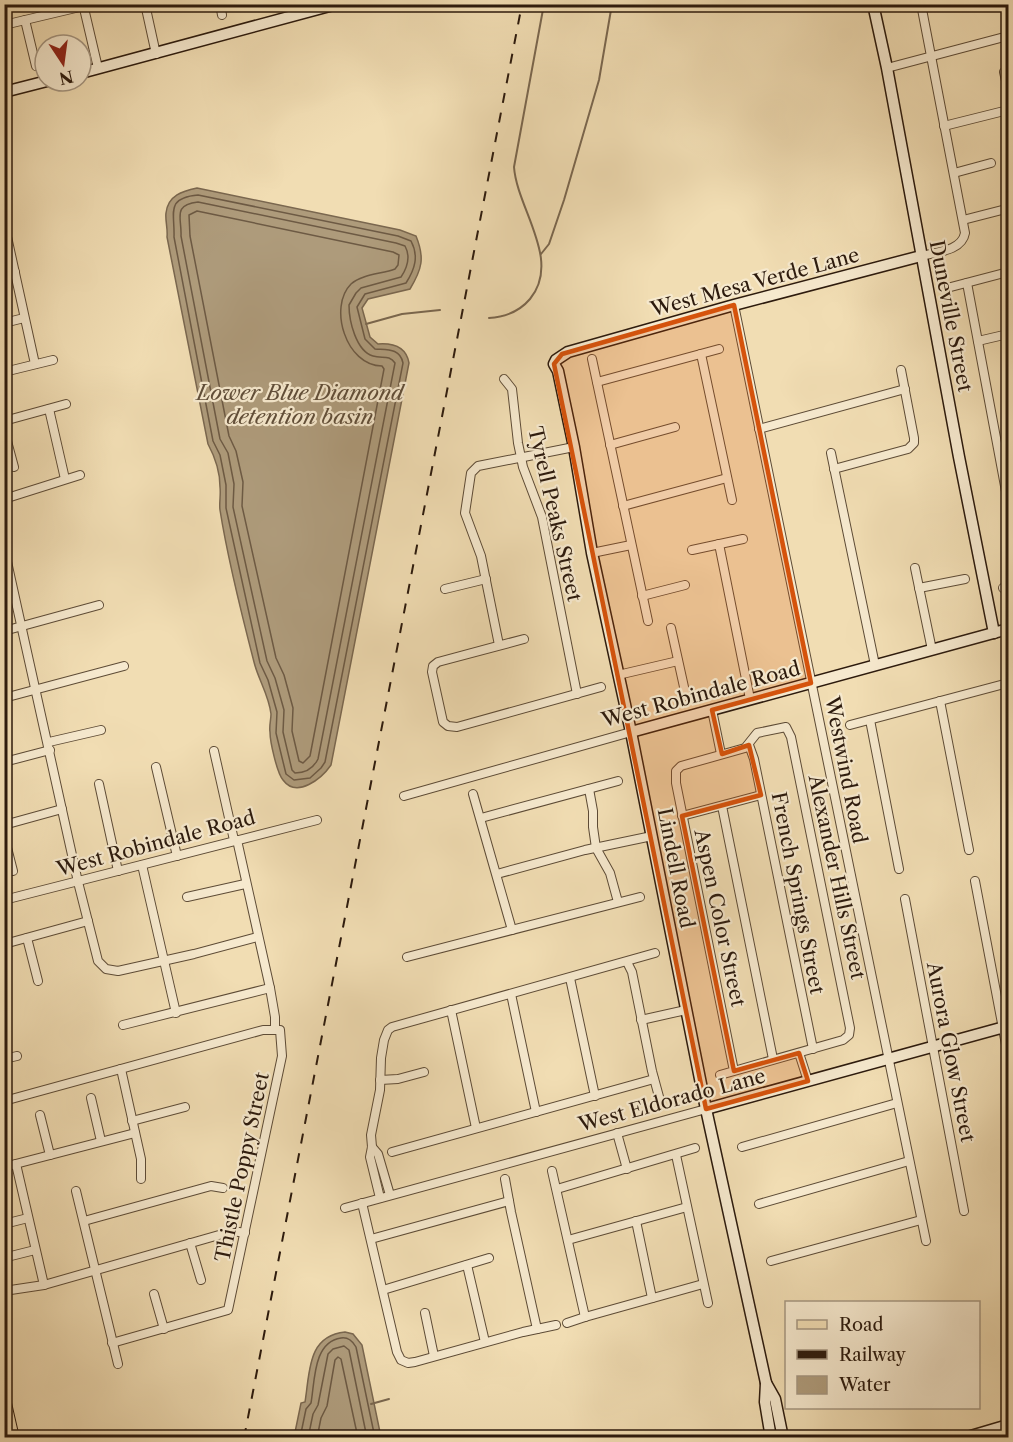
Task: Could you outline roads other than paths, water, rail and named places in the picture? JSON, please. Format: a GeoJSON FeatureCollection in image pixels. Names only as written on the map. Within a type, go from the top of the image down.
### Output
{"type":"FeatureCollection","features":[{"type":"Feature","properties":{"kind":"main road"},"geometry":{"type":"LineString","coordinates":[[4,1399],[13,1437]]}},
{"type":"Feature","properties":{"kind":"street"},"geometry":{"type":"LineString","coordinates":[[145,4],[156,54]]}},
{"type":"Feature","properties":{"kind":"street"},"geometry":{"type":"LineString","coordinates":[[220,4],[222,15]]}},
{"type":"Feature","properties":{"kind":"street","name":"Duneville Street"},"geometry":{"type":"LineString","coordinates":[[873,4],[994,633]]}},
{"type":"Feature","properties":{"kind":"street"},"geometry":{"type":"LineString","coordinates":[[931,4],[921,6],[963,220],[1002,210]]}},
{"type":"Feature","properties":{"kind":"street"},"geometry":{"type":"LineString","coordinates":[[4,25],[83,5],[98,68]]}},
{"type":"Feature","properties":{"kind":"street"},"geometry":{"type":"LineString","coordinates":[[93,69],[332,5]]}},
{"type":"Feature","properties":{"kind":"street"},"geometry":{"type":"LineString","coordinates":[[25,20],[33,53]]}},
{"type":"Feature","properties":{"kind":"street"},"geometry":{"type":"LineString","coordinates":[[887,68],[1008,36]]}},
{"type":"Feature","properties":{"kind":"street"},"geometry":{"type":"LineString","coordinates":[[1004,72],[1008,89]]}},
{"type":"Feature","properties":{"kind":"street"},"geometry":{"type":"LineString","coordinates":[[4,92],[33,85]]}},
{"type":"Feature","properties":{"kind":"street"},"geometry":{"type":"LineString","coordinates":[[945,126],[1008,110]]}},
{"type":"Feature","properties":{"kind":"street"},"geometry":{"type":"LineString","coordinates":[[954,173],[991,163]]}},
{"type":"Feature","properties":{"kind":"street","name":"West Mesa Verde Lane"},"geometry":{"type":"LineString","coordinates":[[556,360],[568,352],[957,246],[963,241],[965,233],[963,220]]}},
{"type":"Feature","properties":{"kind":"street"},"geometry":{"type":"LineString","coordinates":[[5,224],[35,364]]}},
{"type":"Feature","properties":{"kind":"street"},"geometry":{"type":"LineString","coordinates":[[4,274],[15,272]]}},
{"type":"Feature","properties":{"kind":"street"},"geometry":{"type":"LineString","coordinates":[[947,288],[1008,272]]}},
{"type":"Feature","properties":{"kind":"street"},"geometry":{"type":"LineString","coordinates":[[967,283],[1008,502]]}},
{"type":"Feature","properties":{"kind":"street","name":"Westwind Road"},"geometry":{"type":"LineString","coordinates":[[734,305],[926,1241]]}},
{"type":"Feature","properties":{"kind":"street"},"geometry":{"type":"LineString","coordinates":[[4,323],[24,318]]}},
{"type":"Feature","properties":{"kind":"street"},"geometry":{"type":"LineString","coordinates":[[978,341],[1008,334]]}},
{"type":"Feature","properties":{"kind":"street"},"geometry":{"type":"LineString","coordinates":[[597,382],[719,349]]}},
{"type":"Feature","properties":{"kind":"street"},"geometry":{"type":"LineString","coordinates":[[701,354],[732,500]]}},
{"type":"Feature","properties":{"kind":"street"},"geometry":{"type":"LineString","coordinates":[[592,359],[648,621]]}},
{"type":"Feature","properties":{"kind":"street"},"geometry":{"type":"LineString","coordinates":[[4,372],[53,360]]}},
{"type":"Feature","properties":{"kind":"street","name":"Lindell Road"},"geometry":{"type":"LineString","coordinates":[[556,360],[554,364],[558,371],[574,447],[592,552],[631,732],[706,1109],[766,1383],[765,1402],[771,1437]]}},
{"type":"Feature","properties":{"kind":"street"},"geometry":{"type":"LineString","coordinates":[[834,469],[908,449],[914,443],[915,438],[901,370]]}},
{"type":"Feature","properties":{"kind":"street","name":"Tyrell Peaks Street"},"geometry":{"type":"LineString","coordinates":[[504,379],[512,389],[521,457],[542,517],[576,694]]}},
{"type":"Feature","properties":{"kind":"street"},"geometry":{"type":"LineString","coordinates":[[759,429],[905,389]]}},
{"type":"Feature","properties":{"kind":"street"},"geometry":{"type":"LineString","coordinates":[[4,421],[66,404]]}},
{"type":"Feature","properties":{"kind":"street"},"geometry":{"type":"LineString","coordinates":[[48,409],[65,479]]}},
{"type":"Feature","properties":{"kind":"street"},"geometry":{"type":"LineString","coordinates":[[610,445],[675,428]]}},
{"type":"Feature","properties":{"kind":"street"},"geometry":{"type":"LineString","coordinates":[[4,430],[14,467]]}},
{"type":"Feature","properties":{"kind":"street"},"geometry":{"type":"LineString","coordinates":[[500,645],[478,547],[465,513],[471,473],[478,466],[574,447]]}},
{"type":"Feature","properties":{"kind":"street"},"geometry":{"type":"LineString","coordinates":[[831,453],[875,665]]}},
{"type":"Feature","properties":{"kind":"street"},"geometry":{"type":"LineString","coordinates":[[4,499],[80,475]]}},
{"type":"Feature","properties":{"kind":"street"},"geometry":{"type":"LineString","coordinates":[[623,506],[727,478]]}},
{"type":"Feature","properties":{"kind":"street"},"geometry":{"type":"LineString","coordinates":[[692,550],[743,539]]}},
{"type":"Feature","properties":{"kind":"street"},"geometry":{"type":"LineString","coordinates":[[719,544],[750,699]]}},
{"type":"Feature","properties":{"kind":"street"},"geometry":{"type":"LineString","coordinates":[[592,552],[631,545]]}},
{"type":"Feature","properties":{"kind":"street"},"geometry":{"type":"LineString","coordinates":[[4,548],[6,565],[50,746],[78,882],[98,961],[106,969],[118,971],[257,937]]}},
{"type":"Feature","properties":{"kind":"street"},"geometry":{"type":"LineString","coordinates":[[915,568],[932,650]]}},
{"type":"Feature","properties":{"kind":"street"},"geometry":{"type":"LineString","coordinates":[[445,589],[486,579]]}},
{"type":"Feature","properties":{"kind":"street"},"geometry":{"type":"LineString","coordinates":[[919,588],[964,579]]}},
{"type":"Feature","properties":{"kind":"street"},"geometry":{"type":"LineString","coordinates":[[642,596],[685,585]]}},
{"type":"Feature","properties":{"kind":"street"},"geometry":{"type":"LineString","coordinates":[[4,631],[99,605]]}},
{"type":"Feature","properties":{"kind":"street"},"geometry":{"type":"LineString","coordinates":[[672,628],[686,696]]}},
{"type":"Feature","properties":{"kind":"street","name":"West Robindale Road"},"geometry":{"type":"LineString","coordinates":[[404,796],[1008,629]]}},
{"type":"Feature","properties":{"kind":"street"},"geometry":{"type":"LineString","coordinates":[[524,639],[438,662],[434,666],[432,672],[443,722],[448,726],[457,727],[601,687]]}},
{"type":"Feature","properties":{"kind":"street"},"geometry":{"type":"LineString","coordinates":[[618,675],[678,661]]}},
{"type":"Feature","properties":{"kind":"street"},"geometry":{"type":"LineString","coordinates":[[4,698],[124,666]]}},
{"type":"Feature","properties":{"kind":"street"},"geometry":{"type":"LineString","coordinates":[[850,725],[1008,683]]}},
{"type":"Feature","properties":{"kind":"street"},"geometry":{"type":"LineString","coordinates":[[940,702],[969,850]]}},
{"type":"Feature","properties":{"kind":"street"},"geometry":{"type":"LineString","coordinates":[[712,710],[722,754],[745,748],[749,744]]}},
{"type":"Feature","properties":{"kind":"street"},"geometry":{"type":"LineString","coordinates":[[870,720],[899,869]]}},
{"type":"Feature","properties":{"kind":"street","name":"Alexander Hills Street"},"geometry":{"type":"LineString","coordinates":[[749,744],[757,733],[786,727],[791,737],[823,886],[850,1028],[849,1035],[843,1040],[813,1049]]}},
{"type":"Feature","properties":{"kind":"street"},"geometry":{"type":"LineString","coordinates":[[4,762],[101,729]]}},
{"type":"Feature","properties":{"kind":"street","name":"French Springs Street"},"geometry":{"type":"LineString","coordinates":[[749,744],[813,1049]]}},
{"type":"Feature","properties":{"kind":"street","name":"Thistle Poppy Street"},"geometry":{"type":"LineString","coordinates":[[165,1329],[228,1310],[282,1056],[270,988],[214,751]]}},
{"type":"Feature","properties":{"kind":"street","name":"Aspen Color Street"},"geometry":{"type":"LineString","coordinates":[[722,754],[681,765],[676,771],[676,783],[735,1071]]}},
{"type":"Feature","properties":{"kind":"street"},"geometry":{"type":"LineString","coordinates":[[156,767],[177,856]]}},
{"type":"Feature","properties":{"kind":"street"},"geometry":{"type":"LineString","coordinates":[[481,818],[618,781]]}},
{"type":"Feature","properties":{"kind":"street"},"geometry":{"type":"LineString","coordinates":[[99,783],[118,872]]}},
{"type":"Feature","properties":{"kind":"street"},"geometry":{"type":"LineString","coordinates":[[589,789],[596,848],[610,873],[618,902]]}},
{"type":"Feature","properties":{"kind":"street"},"geometry":{"type":"LineString","coordinates":[[473,795],[512,930]]}},
{"type":"Feature","properties":{"kind":"street"},"geometry":{"type":"LineString","coordinates":[[682,816],[761,795]]}},
{"type":"Feature","properties":{"kind":"street"},"geometry":{"type":"LineString","coordinates":[[722,806],[773,1059]]}},
{"type":"Feature","properties":{"kind":"street"},"geometry":{"type":"LineString","coordinates":[[4,825],[62,809]]}},
{"type":"Feature","properties":{"kind":"street","name":"West Robindale Road"},"geometry":{"type":"LineString","coordinates":[[4,900],[317,820]]}},
{"type":"Feature","properties":{"kind":"street"},"geometry":{"type":"LineString","coordinates":[[4,836],[13,871]]}},
{"type":"Feature","properties":{"kind":"street"},"geometry":{"type":"LineString","coordinates":[[497,874],[652,836]]}},
{"type":"Feature","properties":{"kind":"street"},"geometry":{"type":"LineString","coordinates":[[142,865],[176,1013]]}},
{"type":"Feature","properties":{"kind":"street"},"geometry":{"type":"LineString","coordinates":[[975,880],[1006,1027],[1008,1055]]}},
{"type":"Feature","properties":{"kind":"street"},"geometry":{"type":"LineString","coordinates":[[187,897],[246,884]]}},
{"type":"Feature","properties":{"kind":"street"},"geometry":{"type":"LineString","coordinates":[[406,957],[640,897]]}},
{"type":"Feature","properties":{"kind":"street","name":"Aurora Glow Street"},"geometry":{"type":"LineString","coordinates":[[905,899],[964,1211]]}},
{"type":"Feature","properties":{"kind":"street"},"geometry":{"type":"LineString","coordinates":[[8,944],[88,921]]}},
{"type":"Feature","properties":{"kind":"street"},"geometry":{"type":"LineString","coordinates":[[27,938],[38,981]]}},
{"type":"Feature","properties":{"kind":"street"},"geometry":{"type":"LineString","coordinates":[[380,1198],[370,1157],[371,1135],[381,1080],[381,1058],[388,1030],[655,953]]}},
{"type":"Feature","properties":{"kind":"street"},"geometry":{"type":"LineString","coordinates":[[627,962],[632,972],[661,1104]]}},
{"type":"Feature","properties":{"kind":"street"},"geometry":{"type":"LineString","coordinates":[[570,978],[595,1096]]}},
{"type":"Feature","properties":{"kind":"street"},"geometry":{"type":"LineString","coordinates":[[123,1025],[270,988]]}},
{"type":"Feature","properties":{"kind":"street"},"geometry":{"type":"LineString","coordinates":[[511,994],[536,1112]]}},
{"type":"Feature","properties":{"kind":"street"},"geometry":{"type":"LineString","coordinates":[[451,1010],[476,1128]]}},
{"type":"Feature","properties":{"kind":"street"},"geometry":{"type":"LineString","coordinates":[[642,1020],[686,1010]]}},
{"type":"Feature","properties":{"kind":"street","name":"West Eldorado Lane"},"geometry":{"type":"LineString","coordinates":[[345,1208],[1006,1027]]}},
{"type":"Feature","properties":{"kind":"street"},"geometry":{"type":"LineString","coordinates":[[4,1101],[263,1030],[277,1030]]}},
{"type":"Feature","properties":{"kind":"street"},"geometry":{"type":"LineString","coordinates":[[720,1075],[813,1049]]}},
{"type":"Feature","properties":{"kind":"street"},"geometry":{"type":"LineString","coordinates":[[799,1053],[808,1081]]}},
{"type":"Feature","properties":{"kind":"street"},"geometry":{"type":"LineString","coordinates":[[4,1059],[17,1056]]}},
{"type":"Feature","properties":{"kind":"street"},"geometry":{"type":"LineString","coordinates":[[121,1069],[141,1159],[141,1179]]}},
{"type":"Feature","properties":{"kind":"street"},"geometry":{"type":"LineString","coordinates":[[381,1080],[398,1079],[424,1072]]}},
{"type":"Feature","properties":{"kind":"street"},"geometry":{"type":"LineString","coordinates":[[392,1152],[654,1079]]}},
{"type":"Feature","properties":{"kind":"street"},"geometry":{"type":"LineString","coordinates":[[91,1098],[101,1141]]}},
{"type":"Feature","properties":{"kind":"street"},"geometry":{"type":"LineString","coordinates":[[742,1147],[897,1103]]}},
{"type":"Feature","properties":{"kind":"street"},"geometry":{"type":"LineString","coordinates":[[132,1121],[185,1107]]}},
{"type":"Feature","properties":{"kind":"street"},"geometry":{"type":"LineString","coordinates":[[40,1115],[50,1155]]}},
{"type":"Feature","properties":{"kind":"street"},"geometry":{"type":"LineString","coordinates":[[4,1167],[135,1133]]}},
{"type":"Feature","properties":{"kind":"street"},"geometry":{"type":"LineString","coordinates":[[617,1133],[627,1170]]}},
{"type":"Feature","properties":{"kind":"street"},"geometry":{"type":"LineString","coordinates":[[372,1147],[378,1154],[390,1195]]}},
{"type":"Feature","properties":{"kind":"street"},"geometry":{"type":"LineString","coordinates":[[557,1189],[695,1148]]}},
{"type":"Feature","properties":{"kind":"street"},"geometry":{"type":"LineString","coordinates":[[676,1155],[708,1303]]}},
{"type":"Feature","properties":{"kind":"street"},"geometry":{"type":"LineString","coordinates":[[759,1204],[909,1161]]}},
{"type":"Feature","properties":{"kind":"street"},"geometry":{"type":"LineString","coordinates":[[16,1164],[44,1286]]}},
{"type":"Feature","properties":{"kind":"street"},"geometry":{"type":"LineString","coordinates":[[552,1171],[585,1317]]}},
{"type":"Feature","properties":{"kind":"street"},"geometry":{"type":"LineString","coordinates":[[505,1179],[537,1329]]}},
{"type":"Feature","properties":{"kind":"street"},"geometry":{"type":"LineString","coordinates":[[84,1221],[211,1186],[223,1188]]}},
{"type":"Feature","properties":{"kind":"street"},"geometry":{"type":"LineString","coordinates":[[76,1191],[118,1364]]}},
{"type":"Feature","properties":{"kind":"street"},"geometry":{"type":"LineString","coordinates":[[371,1239],[509,1200]]}},
{"type":"Feature","properties":{"kind":"street"},"geometry":{"type":"LineString","coordinates":[[363,1203],[397,1352],[401,1360],[408,1363],[556,1325]]}},
{"type":"Feature","properties":{"kind":"street"},"geometry":{"type":"LineString","coordinates":[[568,1240],[687,1207]]}},
{"type":"Feature","properties":{"kind":"street"},"geometry":{"type":"LineString","coordinates":[[4,1224],[28,1218]]}},
{"type":"Feature","properties":{"kind":"street"},"geometry":{"type":"LineString","coordinates":[[771,1261],[921,1220]]}},
{"type":"Feature","properties":{"kind":"street"},"geometry":{"type":"LineString","coordinates":[[636,1221],[652,1298]]}},
{"type":"Feature","properties":{"kind":"street"},"geometry":{"type":"LineString","coordinates":[[4,1290],[44,1286],[233,1231],[245,1233]]}},
{"type":"Feature","properties":{"kind":"street"},"geometry":{"type":"LineString","coordinates":[[190,1243],[201,1280]]}},
{"type":"Feature","properties":{"kind":"street"},"geometry":{"type":"LineString","coordinates":[[7,1257],[35,1250]]}},
{"type":"Feature","properties":{"kind":"street"},"geometry":{"type":"LineString","coordinates":[[382,1290],[489,1258]]}},
{"type":"Feature","properties":{"kind":"street"},"geometry":{"type":"LineString","coordinates":[[467,1265],[485,1342]]}},
{"type":"Feature","properties":{"kind":"street"},"geometry":{"type":"LineString","coordinates":[[567,1323],[704,1284]]}},
{"type":"Feature","properties":{"kind":"street"},"geometry":{"type":"LineString","coordinates":[[112,1343],[165,1329],[154,1294]]}},
{"type":"Feature","properties":{"kind":"street"},"geometry":{"type":"LineString","coordinates":[[425,1313],[434,1356]]}},
{"type":"Feature","properties":{"kind":"street","name":"Lindell Road"},"geometry":{"type":"LineString","coordinates":[[766,1383],[775,1399],[783,1437]]}},
{"type":"Feature","properties":{"kind":"street"},"geometry":{"type":"LineString","coordinates":[[966,1437],[1008,1425]]}},
{"type":"Feature","properties":{"kind":"water","name":"Lower Blue Diamond detention basin"},"geometry":{"type":"Polygon","coordinates":[[[197,188],[400,230],[416,236],[421,251],[420,269],[410,289],[368,299],[362,308],[370,337],[378,344],[393,345],[402,349],[409,363],[331,765],[322,776],[302,787],[295,788],[283,780],[274,757],[270,737],[270,707],[254,662],[231,567],[220,510],[218,470],[208,444],[167,237],[166,213],[170,202],[182,192],[197,188]]]}},
{"type":"Feature","properties":{"kind":"water"},"geometry":{"type":"Polygon","coordinates":[[[345,1332],[353,1334],[362,1345],[381,1437],[294,1437],[301,1403],[305,1402],[310,1368],[317,1348],[323,1340],[345,1332]]]}},
{"type":"Feature","properties":{"kind":"waterway"},"geometry":{"type":"LineString","coordinates":[[489,318],[506,315],[521,307],[530,299],[539,284],[540,251],[522,200],[514,167],[544,4]]}},
{"type":"Feature","properties":{"kind":"waterway"},"geometry":{"type":"LineString","coordinates":[[541,254],[549,244],[564,200],[599,80],[612,4]]}},
{"type":"Feature","properties":{"kind":"waterway"},"geometry":{"type":"LineString","coordinates":[[366,324],[402,314],[440,310]]}},
{"type":"Feature","properties":{"kind":"waterway"},"geometry":{"type":"LineString","coordinates":[[371,1404],[389,1399]]}},
{"type":"Feature","properties":{"kind":"railway"},"geometry":{"type":"LineString","coordinates":[[244,1438],[522,4]]}}]}
